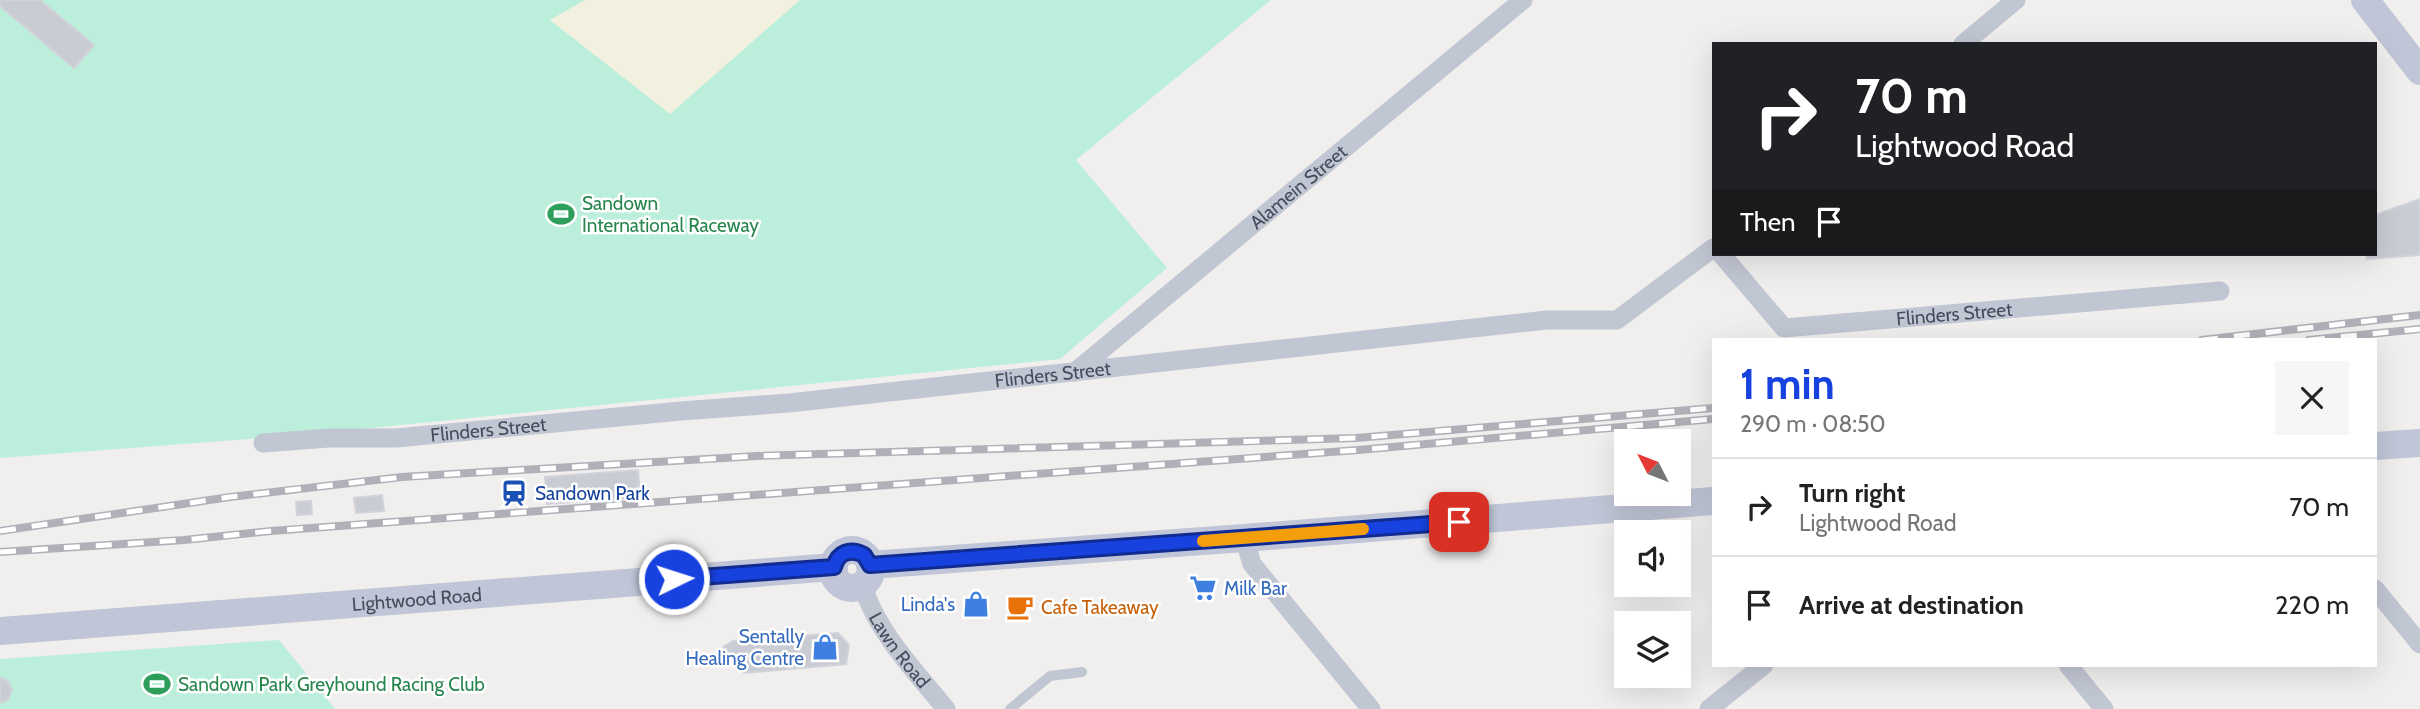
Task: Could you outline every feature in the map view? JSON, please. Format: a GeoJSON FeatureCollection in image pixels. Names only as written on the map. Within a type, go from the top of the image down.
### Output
{"type":"FeatureCollection","features":[{"type":"Feature","properties":{"kind":"main road"},"geometry":{"type":"LineString","coordinates":[[2365,0],[2420,71]]}},
{"type":"Feature","properties":{"kind":"main road"},"geometry":{"type":"LineString","coordinates":[[2377,446],[2420,443]]}},
{"type":"Feature","properties":{"kind":"main road"},"geometry":{"type":"LineString","coordinates":[[866,575],[1244,538],[1712,501]]}},
{"type":"Feature","properties":{"kind":"main road","name":"Lightwood Road"},"geometry":{"type":"LineString","coordinates":[[0,631],[834,567],[836,579],[845,587],[857,588],[866,575]]}},
{"type":"Feature","properties":{"kind":"street","name":"Alamein Street"},"geometry":{"type":"LineString","coordinates":[[1075,372],[1523,0]]}},
{"type":"Feature","properties":{"kind":"street"},"geometry":{"type":"LineString","coordinates":[[1965,42],[2016,0]]}},
{"type":"Feature","properties":{"kind":"street","name":"Flinders Street"},"geometry":{"type":"LineString","coordinates":[[263,443],[329,438],[368,439],[789,403],[1547,320],[1617,320],[1712,249]]}},
{"type":"Feature","properties":{"kind":"street","name":"Flinders Street"},"geometry":{"type":"LineString","coordinates":[[1723,256],[1784,328],[2220,291]]}},
{"type":"Feature","properties":{"kind":"street"},"geometry":{"type":"LineString","coordinates":[[1244,538],[1252,564],[1371,709]]}},
{"type":"Feature","properties":{"kind":"street","name":"Lawn Road"},"geometry":{"type":"LineString","coordinates":[[866,575],[867,602],[901,653],[946,709]]}},
{"type":"Feature","properties":{"kind":"street"},"geometry":{"type":"LineString","coordinates":[[2377,591],[2420,644]]}},
{"type":"Feature","properties":{"kind":"street"},"geometry":{"type":"LineString","coordinates":[[1709,709],[1762,667]]}},
{"type":"Feature","properties":{"kind":"street"},"geometry":{"type":"LineString","coordinates":[[2070,667],[2104,709]]}},
{"type":"Feature","properties":{"kind":"lane"},"geometry":{"type":"LineString","coordinates":[[1010,709],[1050,676],[1082,673]]}},
{"type":"Feature","properties":{"kind":"green space","name":"Sandown International Raceway"},"geometry":{"type":"Polygon","coordinates":[[[0,0],[1271,0],[1076,160],[1167,268],[1060,359],[301,435],[0,458],[0,0]]]}},
{"type":"Feature","properties":{"kind":"green space","name":"Sandown Park Greyhound Racing Club"},"geometry":{"type":"Polygon","coordinates":[[[279,640],[335,709],[0,709],[0,659],[279,640]]]}},
{"type":"Feature","properties":{"kind":"sand"},"geometry":{"type":"Polygon","coordinates":[[[585,0],[800,0],[670,114],[550,20],[585,0]]]}},
{"type":"Feature","properties":{"kind":"building"},"geometry":{"type":"Polygon","coordinates":[[[0,0],[40,0],[94,45],[74,68],[0,6],[0,0]]]}},
{"type":"Feature","properties":{"kind":"building"},"geometry":{"type":"Polygon","coordinates":[[[2420,199],[2420,255],[2367,259],[2366,256],[2377,256],[2377,214],[2420,199]]]}},
{"type":"Feature","properties":{"kind":"building"},"geometry":{"type":"Polygon","coordinates":[[[638,470],[640,497],[547,504],[545,477],[638,470]]]}},
{"type":"Feature","properties":{"kind":"building"},"geometry":{"type":"Polygon","coordinates":[[[382,495],[384,511],[356,513],[354,498],[382,495]]]}},
{"type":"Feature","properties":{"kind":"building"},"geometry":{"type":"Polygon","coordinates":[[[311,501],[312,514],[297,515],[296,502],[311,501]]]}},
{"type":"Feature","properties":{"kind":"building"},"geometry":{"type":"Polygon","coordinates":[[[838,633],[849,645],[846,664],[744,673],[723,647],[733,641],[838,633]]]}},
{"type":"Feature","properties":{"kind":"building"},"geometry":{"type":"Polygon","coordinates":[[[0,678],[8,681],[12,689],[8,700],[0,703],[0,678]]]}},
{"type":"Feature","properties":{"kind":"railway"},"geometry":{"type":"LineString","coordinates":[[2219,338],[2420,315]]}},
{"type":"Feature","properties":{"kind":"railway"},"geometry":{"type":"LineString","coordinates":[[2329,338],[2420,329]]}},
{"type":"Feature","properties":{"kind":"railway"},"geometry":{"type":"LineString","coordinates":[[0,531],[230,497],[402,477],[757,456],[1356,438],[1712,408]]}},
{"type":"Feature","properties":{"kind":"railway"},"geometry":{"type":"LineString","coordinates":[[0,552],[1358,450],[1712,419]]}},
{"type":"Feature","properties":{"kind":"slow traffic"},"geometry":{"type":"LineString","coordinates":[[1203,541],[1363,529]]}},
{"type":"Feature","properties":{"kind":"place","name":"Sandown International Raceway"},"geometry":{"type":"Point","coordinates":[561,214]}},
{"type":"Feature","properties":{"kind":"place","name":"Sandown Park"},"geometry":{"type":"Point","coordinates":[514,493]}},
{"type":"Feature","properties":{"kind":"place","name":"Milk Bar"},"geometry":{"type":"Point","coordinates":[1203,588]}},
{"type":"Feature","properties":{"kind":"place","name":"Linda's"},"geometry":{"type":"Point","coordinates":[976,604]}},
{"type":"Feature","properties":{"kind":"place","name":"Cafe Takeaway"},"geometry":{"type":"Point","coordinates":[1020,607]}},
{"type":"Feature","properties":{"kind":"place","name":"Sentally Healing Centre"},"geometry":{"type":"Point","coordinates":[825,647]}},
{"type":"Feature","properties":{"kind":"place","name":"Sandown Park Greyhound Racing Club"},"geometry":{"type":"Point","coordinates":[157,684]}},
{"type":"Feature","properties":{"kind":"route"},"geometry":{"type":"LineString","coordinates":[[674,579],[834,567],[840,556],[852,551],[864,555],[870,565],[1459,522]]}}]}
